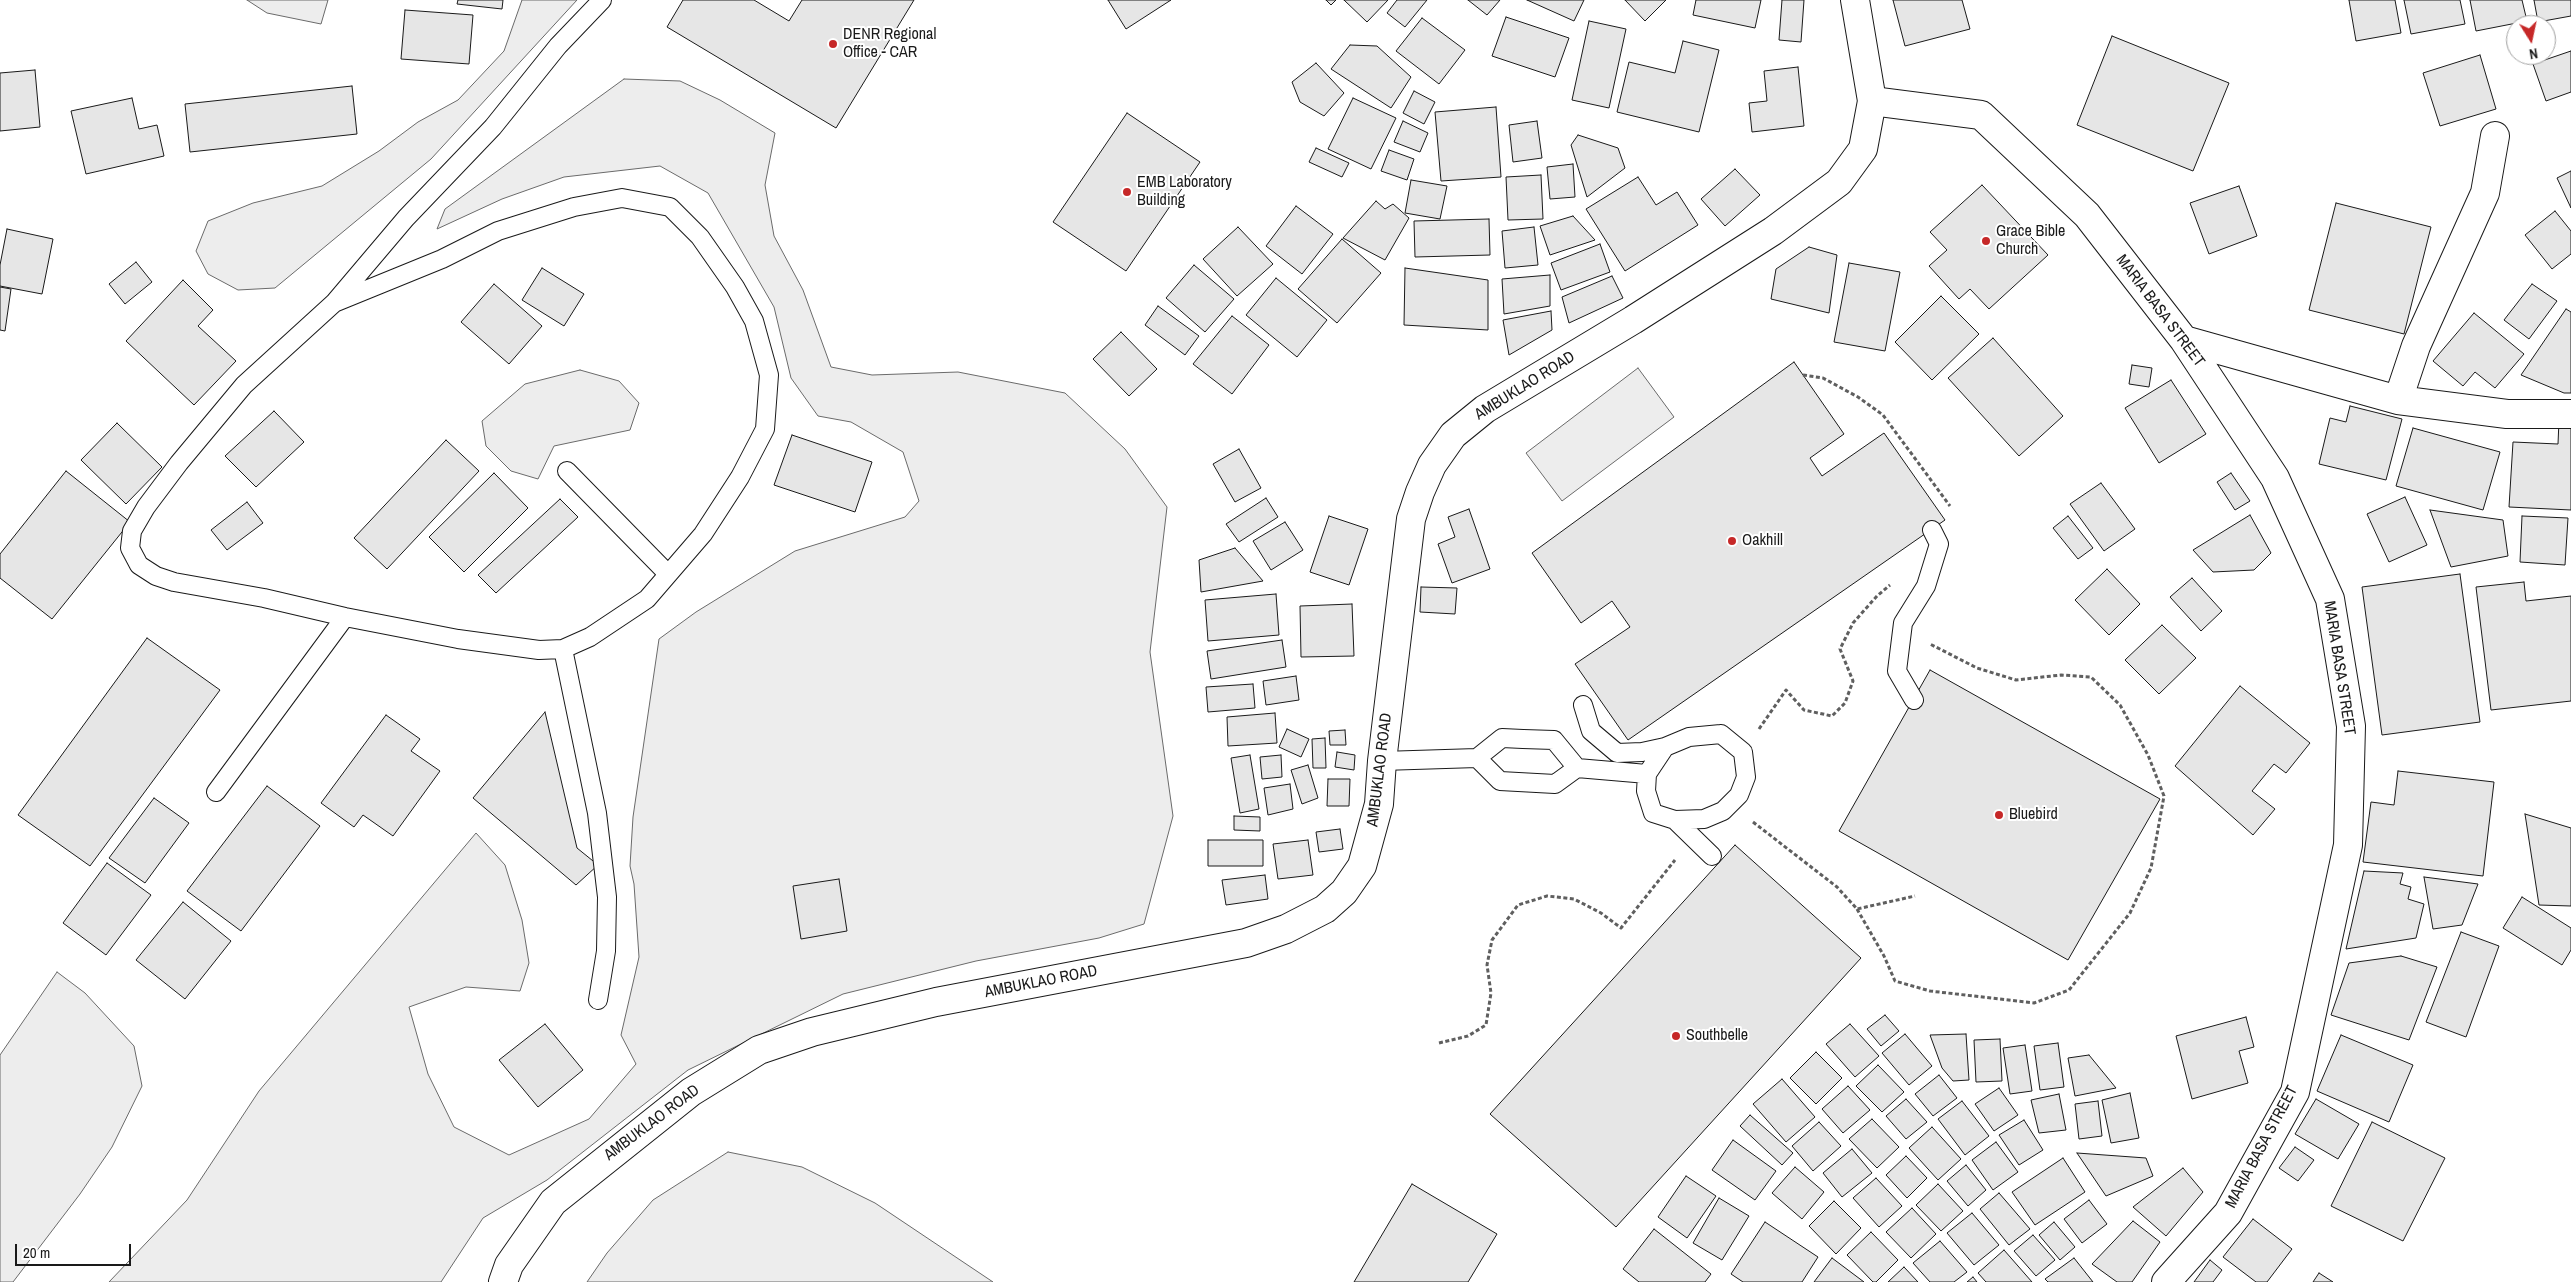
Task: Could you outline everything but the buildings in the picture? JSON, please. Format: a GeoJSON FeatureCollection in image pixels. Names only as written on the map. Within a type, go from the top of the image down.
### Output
{"type":"FeatureCollection","features":[{"type":"Feature","properties":{"kind":"street","name":"AMBUKLAO ROAD"},"geometry":{"type":"LineString","coordinates":[[503,1282],[509,1265],[553,1202],[691,1092],[759,1050],[812,1032],[936,1002],[1246,943],[1286,929],[1325,909],[1344,892],[1362,866],[1379,804],[1382,761],[1411,519],[1432,464],[1453,435],[1485,409],[1634,320],[1773,231],[1839,182],[1863,149],[1872,101],[1855,0]]}},
{"type":"Feature","properties":{"kind":"street","name":"MARIA BASA STREET"},"geometry":{"type":"LineString","coordinates":[[1872,101],[1981,115],[2087,214],[2184,340],[2275,478],[2330,599],[2351,726],[2348,845],[2295,1092],[2228,1213],[2166,1282]]}},
{"type":"Feature","properties":{"kind":"street"},"geometry":{"type":"LineString","coordinates":[[2398,400],[2416,346],[2485,193],[2495,136]]}},
{"type":"Feature","properties":{"kind":"street"},"geometry":{"type":"LineString","coordinates":[[2184,340],[2398,400],[2507,414],[2571,414]]}},
{"type":"Feature","properties":{"kind":"lane"},"geometry":{"type":"LineString","coordinates":[[334,302],[442,259],[498,231],[574,207],[622,198],[670,207],[700,237],[735,287],[754,321],[769,375],[765,429],[740,477],[703,534],[647,599],[590,637],[563,649],[539,650],[458,639],[345,617],[156,576],[139,564],[130,548],[132,531],[146,507],[178,462],[244,385],[334,302],[406,218],[493,128],[558,46],[602,0]]}},
{"type":"Feature","properties":{"kind":"lane"},"geometry":{"type":"LineString","coordinates":[[567,471],[668,574]]}},
{"type":"Feature","properties":{"kind":"lane"},"geometry":{"type":"LineString","coordinates":[[1914,700],[1897,671],[1903,623],[1926,586],[1939,544],[1932,530]]}},
{"type":"Feature","properties":{"kind":"lane"},"geometry":{"type":"LineString","coordinates":[[216,792],[345,617]]}},
{"type":"Feature","properties":{"kind":"lane"},"geometry":{"type":"LineString","coordinates":[[563,649],[597,814],[607,897],[606,951],[598,1000]]}},
{"type":"Feature","properties":{"kind":"lane"},"geometry":{"type":"LineString","coordinates":[[1583,705],[1591,731],[1618,753],[1642,752],[1665,747],[1689,737],[1721,734],[1743,752],[1746,777],[1739,795],[1723,811],[1704,819],[1675,820],[1653,813],[1646,791],[1647,774],[1665,747]]}},
{"type":"Feature","properties":{"kind":"lane"},"geometry":{"type":"LineString","coordinates":[[1382,761],[1477,758],[1502,738],[1554,740],[1577,768]]}},
{"type":"Feature","properties":{"kind":"lane"},"geometry":{"type":"LineString","coordinates":[[1477,758],[1500,781],[1555,784],[1577,768],[1647,774]]}},
{"type":"Feature","properties":{"kind":"lane"},"geometry":{"type":"LineString","coordinates":[[1675,820],[1712,856]]}},
{"type":"Feature","properties":{"kind":"path"},"geometry":{"type":"LineString","coordinates":[[1803,375],[1823,378],[1858,397],[1883,415],[1950,507]]}},
{"type":"Feature","properties":{"kind":"path"},"geometry":{"type":"LineString","coordinates":[[1743,752],[1786,690],[1804,710],[1832,716],[1845,703],[1853,681],[1840,650],[1853,622],[1876,596],[1896,580]]}},
{"type":"Feature","properties":{"kind":"path"},"geometry":{"type":"LineString","coordinates":[[1739,795],[1752,821],[1837,887],[1856,909],[1884,956],[1895,981],[1930,991],[2034,1003],[2068,990],[2130,913],[2150,868],[2164,796],[2148,754],[2120,706],[2091,677],[2061,675],[2016,680],[1976,668],[1935,648],[1903,623]]}},
{"type":"Feature","properties":{"kind":"path"},"geometry":{"type":"LineString","coordinates":[[1439,1043],[1468,1036],[1486,1025],[1491,993],[1487,965],[1492,940],[1518,905],[1547,896],[1574,899],[1601,913],[1621,928],[1693,838]]}},
{"type":"Feature","properties":{"kind":"path"},"geometry":{"type":"LineString","coordinates":[[1856,909],[1915,896]]}},
{"type":"Feature","properties":{"kind":"shaded area"},"geometry":{"type":"Polygon","coordinates":[[[247,0],[328,0],[321,24],[267,13],[247,0]]]}},
{"type":"Feature","properties":{"kind":"shaded area"},"geometry":{"type":"Polygon","coordinates":[[[522,0],[577,0],[431,159],[275,288],[238,290],[208,274],[196,251],[208,221],[253,203],[322,186],[379,151],[418,122],[458,100],[504,51],[522,0]]]}},
{"type":"Feature","properties":{"kind":"shaded area"},"geometry":{"type":"Polygon","coordinates":[[[624,79],[680,81],[720,100],[775,133],[765,185],[774,236],[803,290],[831,367],[872,375],[958,372],[1065,393],[1125,449],[1167,507],[1150,652],[1173,816],[1144,924],[1099,938],[976,961],[843,994],[688,1070],[547,1180],[483,1218],[441,1282],[109,1282],[187,1200],[259,1091],[476,833],[505,865],[522,920],[529,963],[520,991],[466,987],[409,1007],[428,1074],[454,1127],[509,1155],[589,1119],[636,1064],[621,1035],[639,957],[634,884],[630,866],[633,817],[659,639],[696,612],[795,551],[905,517],[919,501],[903,452],[851,422],[818,416],[791,378],[774,307],[708,193],[660,166],[564,177],[502,199],[437,229],[445,209],[624,79]]]}},
{"type":"Feature","properties":{"kind":"shaded area"},"geometry":{"type":"Polygon","coordinates":[[[1638,368],[1674,417],[1562,501],[1526,453],[1638,368]]]}},
{"type":"Feature","properties":{"kind":"shaded area"},"geometry":{"type":"Polygon","coordinates":[[[580,370],[619,381],[639,403],[630,430],[554,446],[538,479],[511,471],[486,446],[482,421],[525,384],[580,370]]]}},
{"type":"Feature","properties":{"kind":"shaded area"},"geometry":{"type":"Polygon","coordinates":[[[57,972],[85,993],[134,1046],[142,1086],[112,1147],[80,1194],[13,1282],[0,1282],[0,1055],[57,972]]]}},
{"type":"Feature","properties":{"kind":"shaded area"},"geometry":{"type":"Polygon","coordinates":[[[728,1152],[802,1167],[875,1203],[993,1282],[587,1282],[607,1253],[653,1200],[728,1152]]]}},
{"type":"Feature","properties":{"kind":"place","name":"DENR Regional Office - CAR"},"geometry":{"type":"Point","coordinates":[833,44]}},
{"type":"Feature","properties":{"kind":"place","name":"EMB Laboratory Building"},"geometry":{"type":"Point","coordinates":[1127,192]}},
{"type":"Feature","properties":{"kind":"place","name":"Grace Bible Church"},"geometry":{"type":"Point","coordinates":[1986,241]}},
{"type":"Feature","properties":{"kind":"place","name":"Oakhill"},"geometry":{"type":"Point","coordinates":[1732,541]}},
{"type":"Feature","properties":{"kind":"place","name":"Bluebird"},"geometry":{"type":"Point","coordinates":[1999,815]}},
{"type":"Feature","properties":{"kind":"place","name":"Southbelle"},"geometry":{"type":"Point","coordinates":[1676,1036]}}]}
